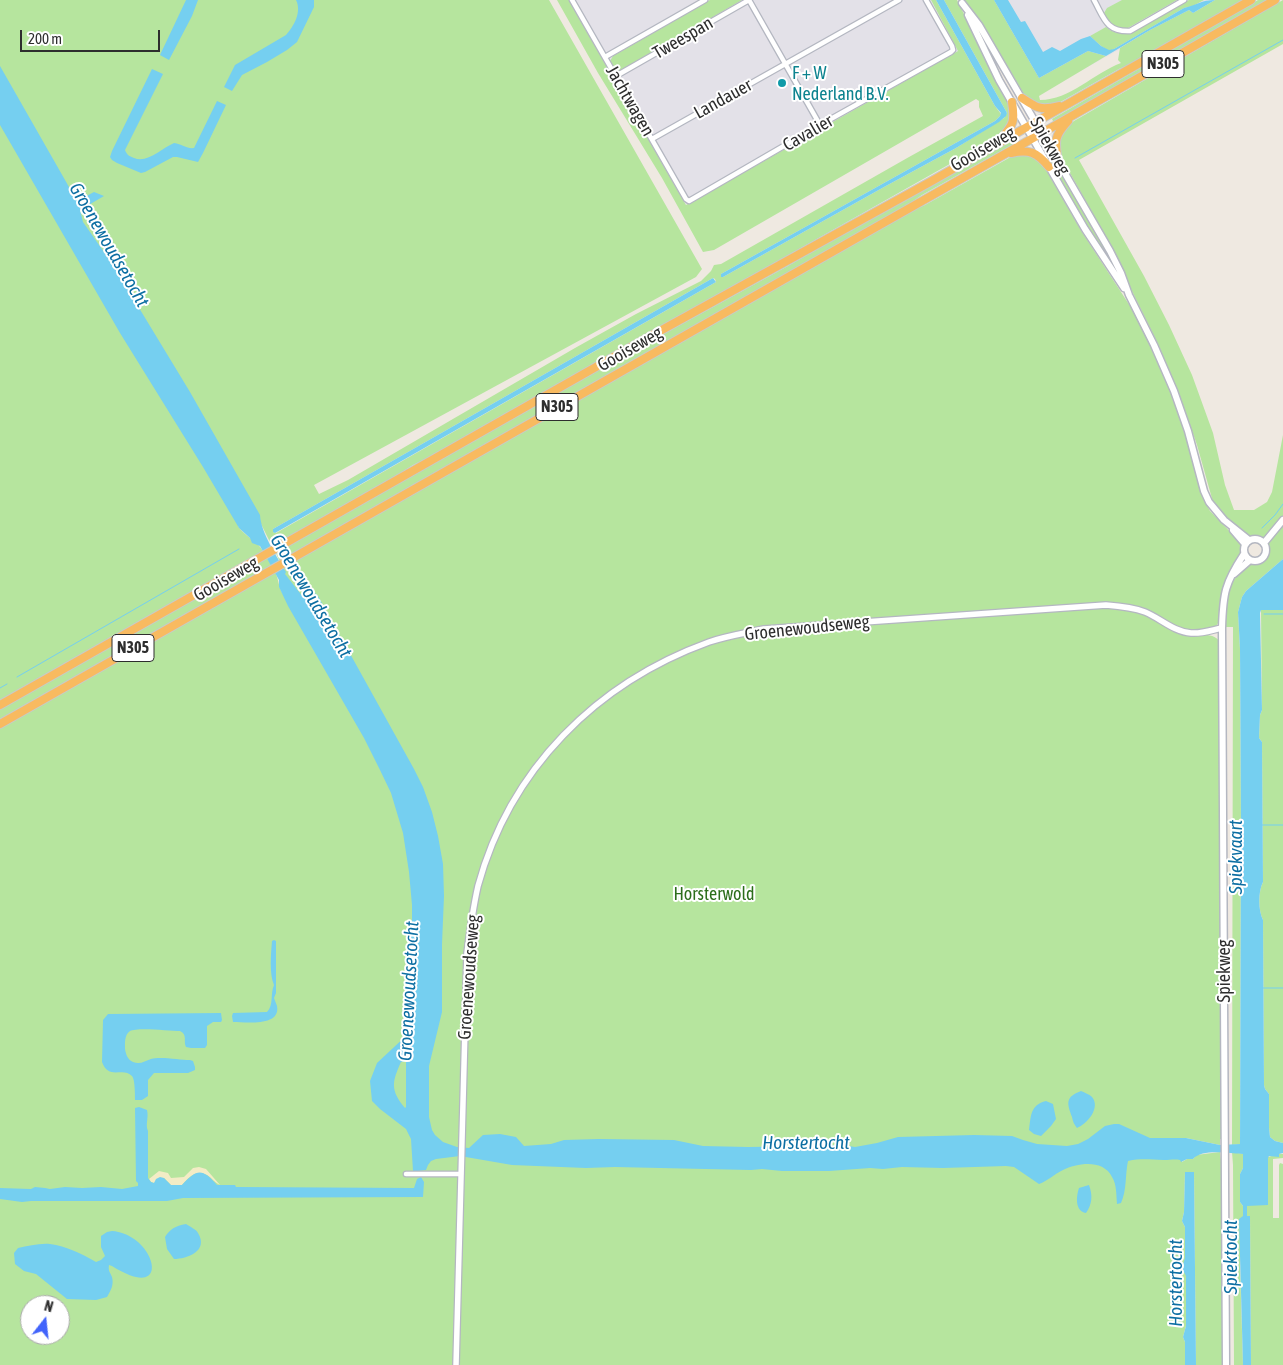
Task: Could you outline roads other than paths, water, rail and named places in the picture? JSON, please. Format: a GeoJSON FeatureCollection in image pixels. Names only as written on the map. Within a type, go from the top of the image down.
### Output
{"type":"FeatureCollection","features":[{"type":"Feature","properties":{"kind":"highway","name":"Gooiseweg"},"geometry":{"type":"LineString","coordinates":[[0,705],[631,347],[997,144],[1251,0]]}},
{"type":"Feature","properties":{"kind":"highway","name":"Gooiseweg"},"geometry":{"type":"LineString","coordinates":[[0,724],[1275,0]]}},
{"type":"Feature","properties":{"kind":"highway"},"geometry":{"type":"LineString","coordinates":[[1022,98],[1044,109],[1068,104]]}},
{"type":"Feature","properties":{"kind":"highway"},"geometry":{"type":"LineString","coordinates":[[997,144],[1012,125],[1014,116],[1012,102]]}},
{"type":"Feature","properties":{"kind":"highway"},"geometry":{"type":"LineString","coordinates":[[1058,162],[1055,146],[1056,137],[1075,114]]}},
{"type":"Feature","properties":{"kind":"highway"},"geometry":{"type":"LineString","coordinates":[[1004,155],[1020,151],[1028,152],[1036,155],[1049,166]]}},
{"type":"Feature","properties":{"kind":"main road","name":"Spiekweg"},"geometry":{"type":"LineString","coordinates":[[962,1],[979,25],[1022,98],[1121,273],[1174,391],[1209,502],[1247,542]]}},
{"type":"Feature","properties":{"kind":"main road","name":"Spiekweg"},"geometry":{"type":"LineString","coordinates":[[962,1],[999,80],[1085,230],[1129,294]]}},
{"type":"Feature","properties":{"kind":"main road"},"geometry":{"type":"LineString","coordinates":[[1262,542],[1281,522]]}},
{"type":"Feature","properties":{"kind":"main road"},"geometry":{"type":"LineString","coordinates":[[1253,538],[1262,542],[1266,550],[1263,557],[1257,561],[1250,560],[1244,554],[1247,542],[1253,538]]}},
{"type":"Feature","properties":{"kind":"main road","name":"Spiekweg"},"geometry":{"type":"LineString","coordinates":[[1226,1365],[1222,628],[1224,598],[1230,577],[1244,554]]}},
{"type":"Feature","properties":{"kind":"main road"},"geometry":{"type":"LineString","coordinates":[[1230,577],[1250,560]]}},
{"type":"Feature","properties":{"kind":"street","name":"Jachtwagen"},"geometry":{"type":"LineString","coordinates":[[572,0],[686,200],[689,201]]}},
{"type":"Feature","properties":{"kind":"street","name":"Tweespan"},"geometry":{"type":"LineString","coordinates":[[605,57],[705,0]]}},
{"type":"Feature","properties":{"kind":"street","name":"Tweespan"},"geometry":{"type":"LineString","coordinates":[[616,76],[749,0]]}},
{"type":"Feature","properties":{"kind":"street"},"geometry":{"type":"LineString","coordinates":[[749,0],[820,125]]}},
{"type":"Feature","properties":{"kind":"street","name":"Landauer"},"geometry":{"type":"LineString","coordinates":[[652,139],[899,0]]}},
{"type":"Feature","properties":{"kind":"street","name":"Cavalier"},"geometry":{"type":"LineString","coordinates":[[689,201],[951,52],[953,50],[952,46],[926,0]]}},
{"type":"Feature","properties":{"kind":"street"},"geometry":{"type":"LineString","coordinates":[[1094,0],[1108,24],[1113,29],[1121,31],[1130,31],[1184,0]]}},
{"type":"Feature","properties":{"kind":"street","name":"Groenewoudseweg"},"geometry":{"type":"LineString","coordinates":[[456,1365],[467,953],[472,912],[488,855],[512,804],[536,767],[572,726],[621,686],[674,656],[711,642],[764,629],[1106,605],[1145,612],[1184,632],[1207,632],[1222,628]]}},
{"type":"Feature","properties":{"kind":"street","name":"Groenewoudseweg"},"geometry":{"type":"LineString","coordinates":[[1207,632],[1222,637]]}},
{"type":"Feature","properties":{"kind":"street"},"geometry":{"type":"LineString","coordinates":[[406,1174],[461,1174]]}},
{"type":"Feature","properties":{"kind":"water"},"geometry":{"type":"Polygon","coordinates":[[[186,0],[198,0],[192,16],[169,60],[160,55],[186,0]]]}},
{"type":"Feature","properties":{"kind":"water"},"geometry":{"type":"Polygon","coordinates":[[[296,0],[314,0],[314,7],[297,42],[267,62],[242,75],[232,91],[224,87],[235,65],[286,35],[298,14],[296,0]]]}},
{"type":"Feature","properties":{"kind":"water"},"geometry":{"type":"Polygon","coordinates":[[[936,0],[944,0],[1007,113],[1006,116],[956,148],[721,277],[721,274],[995,121],[1000,116],[1001,113],[995,106],[936,0]]]}},
{"type":"Feature","properties":{"kind":"water"},"geometry":{"type":"Polygon","coordinates":[[[994,0],[1008,0],[1021,22],[1025,21],[1043,52],[1052,47],[1060,51],[1090,36],[1101,46],[1109,50],[1114,49],[1184,8],[1215,0],[1193,13],[1189,10],[1150,30],[1106,56],[1088,51],[1039,78],[994,0]]]}},
{"type":"Feature","properties":{"kind":"water","name":"Groenewoudsetocht"},"geometry":{"type":"Polygon","coordinates":[[[0,66],[77,201],[94,192],[104,196],[80,210],[83,222],[113,265],[190,392],[260,515],[266,537],[286,572],[285,574],[303,597],[315,593],[318,596],[423,787],[438,836],[443,864],[444,896],[442,1012],[429,1066],[429,1117],[435,1135],[443,1142],[457,1147],[469,1148],[483,1135],[500,1134],[516,1137],[524,1146],[551,1144],[564,1140],[599,1139],[674,1140],[703,1146],[843,1145],[855,1147],[898,1137],[974,1135],[1012,1136],[1037,1144],[1067,1146],[1078,1144],[1105,1126],[1114,1124],[1119,1124],[1150,1138],[1186,1138],[1220,1145],[1240,1144],[1241,824],[1238,612],[1242,597],[1246,591],[1283,559],[1283,610],[1261,610],[1260,613],[1262,710],[1259,738],[1262,742],[1263,882],[1259,901],[1263,920],[1264,1085],[1269,1094],[1270,1137],[1275,1141],[1283,1143],[1283,1153],[1279,1154],[1279,1157],[1269,1156],[1268,1158],[1268,1205],[1247,1206],[1247,1216],[1250,1216],[1251,1365],[1243,1365],[1239,1219],[1243,1216],[1243,1206],[1240,1202],[1240,1174],[1243,1168],[1243,1154],[1210,1153],[1181,1162],[1180,1160],[1142,1159],[1128,1161],[1123,1198],[1121,1203],[1117,1204],[1116,1187],[1108,1171],[1103,1167],[1090,1164],[1069,1168],[1039,1184],[1014,1167],[1006,1166],[902,1167],[829,1171],[586,1168],[512,1165],[460,1156],[436,1159],[431,1161],[426,1170],[413,1171],[411,1139],[406,1129],[372,1101],[370,1081],[377,1063],[407,1035],[412,1021],[410,945],[412,905],[409,872],[403,833],[391,793],[364,738],[288,606],[279,587],[279,580],[260,546],[252,543],[250,538],[239,528],[120,333],[0,125],[0,66]],[[406,1061],[401,1062],[394,1086],[400,1102],[406,1107],[406,1061]]]}},
{"type":"Feature","properties":{"kind":"water"},"geometry":{"type":"Polygon","coordinates":[[[152,69],[163,74],[125,150],[131,157],[144,159],[174,143],[194,148],[217,101],[226,105],[198,162],[173,157],[141,173],[117,163],[110,157],[152,69]]]}},
{"type":"Feature","properties":{"kind":"water"},"geometry":{"type":"Polygon","coordinates":[[[713,278],[716,282],[275,533],[273,532],[273,529],[713,278]]]}},
{"type":"Feature","properties":{"kind":"water"},"geometry":{"type":"Polygon","coordinates":[[[272,941],[276,941],[276,993],[274,998],[277,1013],[274,1017],[261,1022],[233,1022],[233,1013],[267,1012],[269,1009],[274,985],[271,975],[271,963],[272,941]]]}},
{"type":"Feature","properties":{"kind":"water"},"geometry":{"type":"Polygon","coordinates":[[[221,1013],[221,1022],[213,1022],[207,1026],[207,1045],[205,1048],[186,1047],[185,1036],[180,1031],[140,1029],[128,1033],[125,1040],[125,1049],[131,1061],[140,1063],[159,1058],[190,1060],[193,1061],[195,1067],[195,1070],[188,1073],[154,1073],[148,1080],[148,1096],[142,1100],[135,1100],[132,1076],[125,1072],[108,1071],[102,1062],[103,1020],[108,1014],[221,1013]]]}},
{"type":"Feature","properties":{"kind":"water"},"geometry":{"type":"Polygon","coordinates":[[[1081,1091],[1092,1097],[1095,1106],[1089,1119],[1077,1128],[1068,1104],[1072,1096],[1081,1091]]]}},
{"type":"Feature","properties":{"kind":"water"},"geometry":{"type":"Polygon","coordinates":[[[1046,1101],[1053,1104],[1056,1119],[1041,1136],[1029,1130],[1030,1120],[1034,1108],[1046,1101]]]}},
{"type":"Feature","properties":{"kind":"water"},"geometry":{"type":"Polygon","coordinates":[[[139,1107],[147,1110],[148,1178],[154,1183],[160,1177],[164,1178],[171,1185],[182,1185],[196,1173],[203,1173],[217,1185],[235,1185],[236,1187],[414,1188],[417,1179],[421,1177],[424,1182],[423,1197],[183,1198],[167,1201],[22,1202],[0,1199],[0,1188],[101,1187],[122,1189],[138,1186],[136,1181],[135,1108],[139,1107]]]}},
{"type":"Feature","properties":{"kind":"water"},"geometry":{"type":"Polygon","coordinates":[[[1185,1172],[1194,1172],[1196,1365],[1185,1365],[1185,1342],[1183,1337],[1186,1326],[1186,1276],[1182,1268],[1185,1258],[1185,1227],[1182,1221],[1185,1172]]]}},
{"type":"Feature","properties":{"kind":"water"},"geometry":{"type":"Polygon","coordinates":[[[1089,1185],[1091,1200],[1086,1213],[1082,1212],[1078,1207],[1077,1195],[1079,1188],[1089,1185]]]}},
{"type":"Feature","properties":{"kind":"water"},"geometry":{"type":"Polygon","coordinates":[[[186,1224],[197,1232],[201,1239],[201,1245],[190,1256],[174,1259],[167,1249],[165,1237],[173,1228],[186,1224]]]}},
{"type":"Feature","properties":{"kind":"water"},"geometry":{"type":"Polygon","coordinates":[[[112,1231],[127,1235],[139,1243],[148,1254],[152,1264],[151,1273],[144,1277],[132,1276],[109,1265],[113,1283],[107,1297],[96,1300],[70,1299],[70,1295],[62,1295],[36,1274],[24,1271],[15,1264],[14,1253],[18,1248],[46,1244],[68,1248],[96,1262],[105,1256],[101,1247],[101,1236],[112,1231]]]}},
{"type":"Feature","properties":{"kind":"waterway"},"geometry":{"type":"LineString","coordinates":[[1075,158],[1283,40]]}},
{"type":"Feature","properties":{"kind":"waterway"},"geometry":{"type":"LineString","coordinates":[[1262,528],[1283,504]]}},
{"type":"Feature","properties":{"kind":"waterway"},"geometry":{"type":"LineString","coordinates":[[17,677],[239,549]]}},
{"type":"Feature","properties":{"kind":"waterway"},"geometry":{"type":"LineString","coordinates":[[1264,614],[1283,614]]}},
{"type":"Feature","properties":{"kind":"waterway"},"geometry":{"type":"LineString","coordinates":[[0,688],[7,684]]}},
{"type":"Feature","properties":{"kind":"waterway"},"geometry":{"type":"LineString","coordinates":[[1262,825],[1283,825]]}},
{"type":"Feature","properties":{"kind":"waterway"},"geometry":{"type":"LineString","coordinates":[[1263,988],[1283,988]]}},
{"type":"Feature","properties":{"kind":"place","name":"F + W Nederland B.V."},"geometry":{"type":"Point","coordinates":[782,83]}},
{"type":"Feature","properties":{"kind":"water label","name":"Spiekvaart"},"geometry":{"type":"Point","coordinates":[1236,857]}},
{"type":"Feature","properties":{"kind":"water label","name":"Horstertocht"},"geometry":{"type":"Point","coordinates":[806,1143]}},
{"type":"Feature","properties":{"kind":"water label","name":"Spiektocht"},"geometry":{"type":"Point","coordinates":[1231,1257]}},
{"type":"Feature","properties":{"kind":"water label","name":"Horstertocht"},"geometry":{"type":"Point","coordinates":[1176,1283]}},
{"type":"Feature","properties":{"kind":"park label","name":"Horsterwold"},"geometry":{"type":"Point","coordinates":[714,894]}}]}
